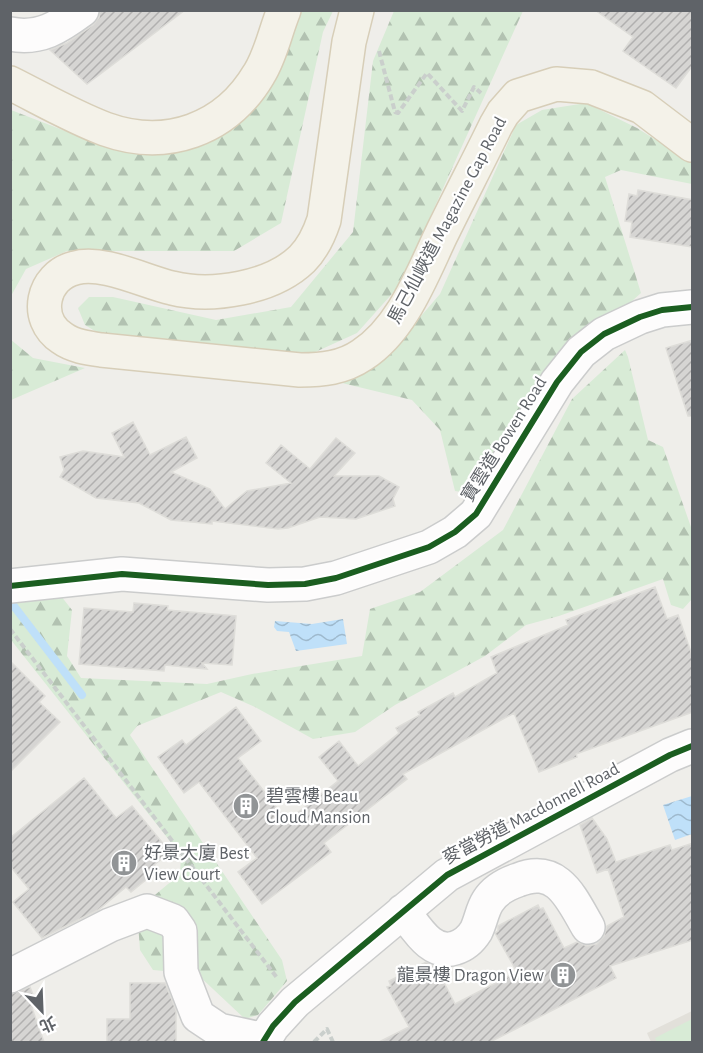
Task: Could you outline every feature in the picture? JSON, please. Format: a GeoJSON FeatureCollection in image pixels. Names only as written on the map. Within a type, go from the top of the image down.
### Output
{"type":"FeatureCollection","features":[{"type":"Feature","properties":{"kind":"main road"},"geometry":{"type":"LineString","coordinates":[[10,83],[87,121],[121,134],[152,138],[184,134],[218,120],[243,98],[264,64],[284,10]]}},
{"type":"Feature","properties":{"kind":"main road","name":"馬己仙峽道 Magazine Gap Road"},"geometry":{"type":"LineString","coordinates":[[357,10],[349,42],[324,220],[319,237],[302,259],[292,267],[264,280],[211,293],[175,289],[98,268],[76,267],[56,277],[49,286],[44,310],[53,331],[71,344],[101,350],[300,370],[348,363],[361,356],[387,334],[398,319],[496,125],[518,96],[556,84],[591,87],[642,107],[693,145]]}},
{"type":"Feature","properties":{"kind":"street"},"geometry":{"type":"LineString","coordinates":[[10,34],[30,36],[51,31],[82,10]]}},
{"type":"Feature","properties":{"kind":"street","name":"寶雲道 Bowen Road"},"geometry":{"type":"LineString","coordinates":[[10,586],[122,574],[268,585],[305,584],[336,578],[429,547],[455,532],[476,514],[557,382],[581,352],[604,334],[640,317],[662,310],[693,307]]}},
{"type":"Feature","properties":{"kind":"street","name":"麥當勞道 Macdonnell Road"},"geometry":{"type":"LineString","coordinates":[[264,1041],[273,1026],[295,1002],[447,875],[670,755],[693,746]]}},
{"type":"Feature","properties":{"kind":"street"},"geometry":{"type":"LineString","coordinates":[[403,911],[426,941],[434,946],[452,949],[470,940],[489,898],[501,887],[531,875],[540,875],[552,877],[563,887],[588,927]]}},
{"type":"Feature","properties":{"kind":"street"},"geometry":{"type":"LineString","coordinates":[[10,976],[110,925],[147,911],[173,921],[180,931],[181,972],[198,1016],[219,1030],[264,1041]]}},
{"type":"Feature","properties":{"kind":"path"},"geometry":{"type":"LineString","coordinates":[[379,49],[395,112],[398,113],[427,73],[462,111],[474,87],[483,94]]}},
{"type":"Feature","properties":{"kind":"path"},"geometry":{"type":"LineString","coordinates":[[10,629],[280,981]]}},
{"type":"Feature","properties":{"kind":"path"},"geometry":{"type":"LineString","coordinates":[[314,1042],[327,1029],[333,1042]]}},
{"type":"Feature","properties":{"kind":"shaded area"},"geometry":{"type":"Polygon","coordinates":[[[692,1011],[692,1042],[651,1042],[647,1033],[692,1011]]]}},
{"type":"Feature","properties":{"kind":"green space"},"geometry":{"type":"Polygon","coordinates":[[[301,11],[333,11],[323,32],[281,223],[234,251],[67,251],[26,269],[11,296],[11,110],[91,141],[165,152],[285,43],[301,11]]]}},
{"type":"Feature","properties":{"kind":"green space"},"geometry":{"type":"Polygon","coordinates":[[[394,11],[523,11],[399,286],[357,333],[311,354],[221,351],[103,336],[85,325],[78,308],[89,297],[113,297],[216,320],[291,307],[353,232],[373,61],[394,11]]]}},
{"type":"Feature","properties":{"kind":"green space"},"geometry":{"type":"Polygon","coordinates":[[[586,103],[637,128],[692,163],[692,184],[621,170],[605,177],[641,293],[550,374],[474,494],[455,491],[440,430],[412,400],[342,383],[384,359],[440,294],[516,125],[542,110],[586,103]]]}},
{"type":"Feature","properties":{"kind":"green space"},"geometry":{"type":"Polygon","coordinates":[[[10,339],[33,358],[85,368],[11,400],[10,339]]]}},
{"type":"Feature","properties":{"kind":"green space"},"geometry":{"type":"Polygon","coordinates":[[[625,350],[648,440],[663,447],[692,530],[692,599],[683,609],[671,605],[663,579],[559,616],[526,625],[485,656],[395,705],[355,732],[313,739],[255,707],[221,692],[137,726],[130,735],[282,960],[287,981],[258,1015],[245,1019],[197,974],[153,970],[140,950],[137,910],[180,874],[181,855],[11,640],[11,604],[61,596],[72,610],[67,656],[81,678],[207,684],[252,674],[362,656],[370,609],[420,592],[503,530],[572,399],[625,350]]]}},
{"type":"Feature","properties":{"kind":"green space"},"geometry":{"type":"Polygon","coordinates":[[[692,1019],[692,1042],[657,1042],[655,1038],[692,1019]]]}},
{"type":"Feature","properties":{"kind":"water"},"geometry":{"type":"Polygon","coordinates":[[[343,619],[347,644],[296,651],[289,632],[277,631],[274,627],[275,621],[312,624],[343,619]]]}},
{"type":"Feature","properties":{"kind":"water"},"geometry":{"type":"Polygon","coordinates":[[[692,796],[692,834],[675,840],[663,805],[692,796]]]}},
{"type":"Feature","properties":{"kind":"building"},"geometry":{"type":"Polygon","coordinates":[[[100,10],[185,10],[87,84],[50,50],[67,43],[93,25],[99,18],[100,10]]]}},
{"type":"Feature","properties":{"kind":"building"},"geometry":{"type":"Polygon","coordinates":[[[595,10],[693,10],[693,65],[676,88],[623,51],[633,37],[595,10]]]}},
{"type":"Feature","properties":{"kind":"building"},"geometry":{"type":"Polygon","coordinates":[[[638,190],[693,200],[693,247],[630,237],[632,222],[625,221],[629,194],[637,196],[638,190]]]}},
{"type":"Feature","properties":{"kind":"building"},"geometry":{"type":"Polygon","coordinates":[[[693,340],[693,416],[688,416],[666,348],[693,340]]]}},
{"type":"Feature","properties":{"kind":"building"},"geometry":{"type":"Polygon","coordinates":[[[133,422],[150,455],[186,437],[197,458],[171,472],[210,489],[225,509],[247,491],[291,483],[266,463],[281,445],[310,469],[336,438],[355,453],[334,476],[379,476],[399,487],[393,499],[395,506],[356,519],[320,517],[278,529],[212,521],[212,524],[171,520],[139,503],[96,498],[60,477],[64,470],[60,457],[83,451],[124,457],[112,433],[133,422]]]}},
{"type":"Feature","properties":{"kind":"building"},"geometry":{"type":"Polygon","coordinates":[[[655,587],[667,619],[678,615],[693,658],[693,712],[576,754],[577,757],[539,772],[514,713],[403,774],[407,779],[324,843],[331,852],[262,904],[238,872],[257,858],[199,782],[184,793],[158,757],[182,740],[186,745],[236,707],[261,741],[238,758],[287,821],[338,781],[319,757],[339,741],[358,766],[399,733],[396,728],[420,715],[418,712],[453,693],[455,697],[497,673],[491,657],[568,625],[566,620],[655,587]]]}},
{"type":"Feature","properties":{"kind":"building"},"geometry":{"type":"Polygon","coordinates":[[[134,603],[168,606],[167,610],[236,616],[232,665],[202,663],[207,669],[165,665],[164,671],[79,664],[84,608],[133,612],[134,603]]]}},
{"type":"Feature","properties":{"kind":"building"},"geometry":{"type":"Polygon","coordinates":[[[10,661],[45,696],[39,702],[60,722],[10,772],[10,661]]]}},
{"type":"Feature","properties":{"kind":"building","name":"好景大廈 Best View Court"},"geometry":{"type":"Polygon","coordinates":[[[84,778],[116,818],[132,806],[170,852],[154,865],[158,870],[131,892],[126,887],[98,910],[42,938],[13,902],[29,889],[10,866],[10,838],[84,778]]]}},
{"type":"Feature","properties":{"kind":"building"},"geometry":{"type":"Polygon","coordinates":[[[592,818],[607,839],[616,862],[670,845],[672,850],[693,843],[693,940],[610,966],[616,978],[490,1042],[379,1042],[409,1027],[387,987],[391,986],[389,981],[426,962],[436,967],[455,1004],[517,972],[495,933],[498,931],[498,926],[538,905],[540,909],[543,908],[564,948],[577,942],[587,946],[597,944],[604,936],[607,926],[624,917],[608,869],[597,873],[580,825],[592,818]]]}},
{"type":"Feature","properties":{"kind":"building"},"geometry":{"type":"Polygon","coordinates":[[[130,983],[165,983],[176,1010],[176,1042],[107,1042],[107,1019],[130,1019],[130,983]]]}},
{"type":"Feature","properties":{"kind":"building"},"geometry":{"type":"Polygon","coordinates":[[[30,987],[37,1005],[32,1008],[44,1042],[10,1042],[10,994],[30,987]]]}},
{"type":"Feature","properties":{"kind":"waterway"},"geometry":{"type":"LineString","coordinates":[[10,601],[82,695]]}},
{"type":"Feature","properties":{"kind":"cycle path"},"geometry":{"type":"LineString","coordinates":[[10,586],[122,574],[268,585],[305,584],[336,578],[429,547],[455,532],[476,514],[557,382],[581,352],[604,334],[640,317],[662,310],[692,307]]}},
{"type":"Feature","properties":{"kind":"cycle path"},"geometry":{"type":"LineString","coordinates":[[263,1042],[273,1026],[295,1002],[447,875],[670,755],[692,746]]}},
{"type":"Feature","properties":{"kind":"place","name":"碧雲樓 Beau Cloud Mansion"},"geometry":{"type":"Point","coordinates":[246,806]}},
{"type":"Feature","properties":{"kind":"place","name":"好景大廈 Best View Court"},"geometry":{"type":"Point","coordinates":[124,863]}},
{"type":"Feature","properties":{"kind":"place","name":"龍景樓 Dragon View"},"geometry":{"type":"Point","coordinates":[563,975]}}]}
